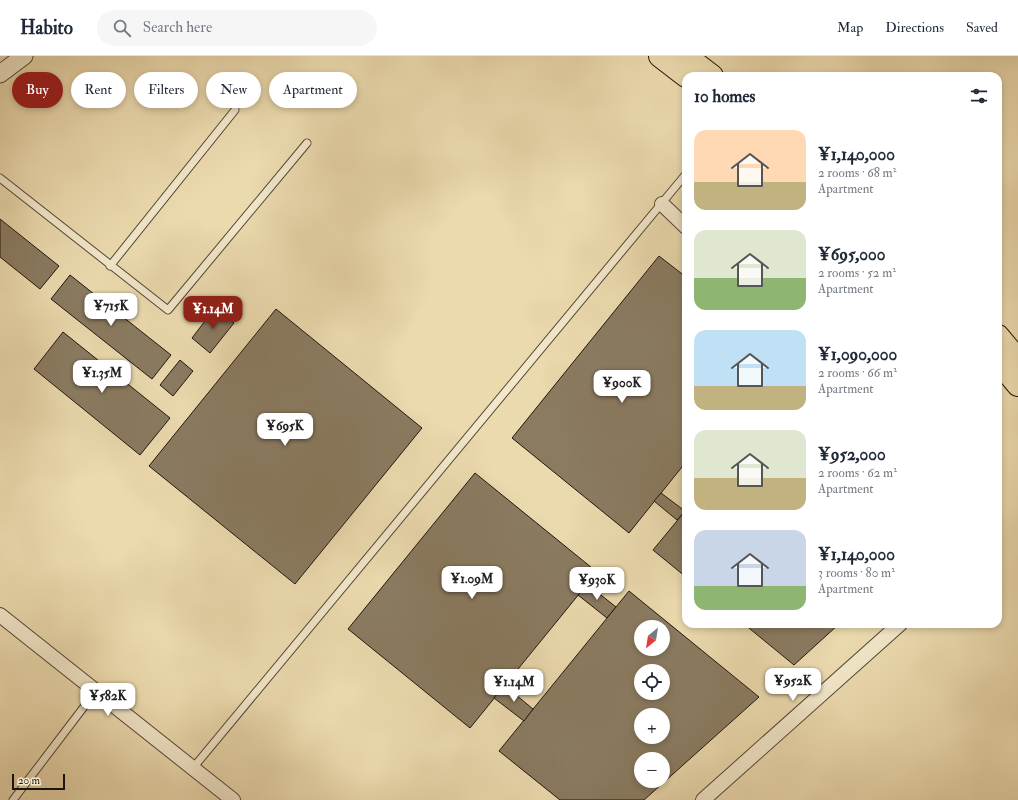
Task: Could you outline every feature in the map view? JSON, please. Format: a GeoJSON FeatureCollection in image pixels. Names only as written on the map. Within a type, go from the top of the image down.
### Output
{"type":"FeatureCollection","features":[{"type":"Feature","properties":{"kind":"main road"},"geometry":{"type":"LineString","coordinates":[[660,56],[682,73]]}},
{"type":"Feature","properties":{"kind":"main road"},"geometry":{"type":"LineString","coordinates":[[686,56],[707,72]]}},
{"type":"Feature","properties":{"kind":"main road"},"geometry":{"type":"LineString","coordinates":[[1002,341],[1018,360]]}},
{"type":"Feature","properties":{"kind":"main road"},"geometry":{"type":"LineString","coordinates":[[1002,366],[1018,385]]}},
{"type":"Feature","properties":{"kind":"street"},"geometry":{"type":"LineString","coordinates":[[0,74],[24,56]]}},
{"type":"Feature","properties":{"kind":"street"},"geometry":{"type":"LineString","coordinates":[[662,204],[682,223]]}},
{"type":"Feature","properties":{"kind":"street"},"geometry":{"type":"LineString","coordinates":[[0,615],[233,800]]}},
{"type":"Feature","properties":{"kind":"street"},"geometry":{"type":"LineString","coordinates":[[703,800],[896,628]]}},
{"type":"Feature","properties":{"kind":"lane"},"geometry":{"type":"LineString","coordinates":[[110,266],[235,110]]}},
{"type":"Feature","properties":{"kind":"lane"},"geometry":{"type":"LineString","coordinates":[[0,178],[110,266],[168,310],[307,143]]}},
{"type":"Feature","properties":{"kind":"lane"},"geometry":{"type":"LineString","coordinates":[[193,768],[682,179]]}},
{"type":"Feature","properties":{"kind":"lane"},"geometry":{"type":"LineString","coordinates":[[13,800],[96,691]]}},
{"type":"Feature","properties":{"kind":"building"},"geometry":{"type":"Polygon","coordinates":[[[0,219],[59,266],[40,289],[0,257],[0,219]]]}},
{"type":"Feature","properties":{"kind":"building"},"geometry":{"type":"Polygon","coordinates":[[[659,256],[682,274],[682,467],[629,533],[512,438],[659,256]]]}},
{"type":"Feature","properties":{"kind":"building"},"geometry":{"type":"Polygon","coordinates":[[[70,275],[171,355],[152,379],[51,299],[70,275]]]}},
{"type":"Feature","properties":{"kind":"building"},"geometry":{"type":"Polygon","coordinates":[[[215,308],[234,323],[210,353],[192,338],[215,308]]]}},
{"type":"Feature","properties":{"kind":"building"},"geometry":{"type":"Polygon","coordinates":[[[276,309],[422,428],[295,584],[149,466],[276,309]]]}},
{"type":"Feature","properties":{"kind":"building"},"geometry":{"type":"Polygon","coordinates":[[[63,332],[170,418],[140,455],[34,369],[63,332]]]}},
{"type":"Feature","properties":{"kind":"building"},"geometry":{"type":"Polygon","coordinates":[[[180,360],[193,371],[173,396],[160,385],[180,360]]]}},
{"type":"Feature","properties":{"kind":"building"},"geometry":{"type":"Polygon","coordinates":[[[475,473],[597,572],[470,728],[348,629],[475,473]]]}},
{"type":"Feature","properties":{"kind":"building"},"geometry":{"type":"Polygon","coordinates":[[[661,493],[682,509],[682,514],[677,520],[654,501],[661,493]]]}},
{"type":"Feature","properties":{"kind":"building"},"geometry":{"type":"Polygon","coordinates":[[[682,515],[682,574],[653,550],[682,515]]]}},
{"type":"Feature","properties":{"kind":"building"},"geometry":{"type":"Polygon","coordinates":[[[587,584],[616,607],[607,618],[578,595],[587,584]]]}},
{"type":"Feature","properties":{"kind":"building"},"geometry":{"type":"Polygon","coordinates":[[[629,591],[665,620],[634,620],[634,656],[670,656],[670,624],[759,697],[670,777],[670,752],[634,752],[634,788],[657,788],[644,800],[560,800],[499,751],[629,591]]]}},
{"type":"Feature","properties":{"kind":"building"},"geometry":{"type":"Polygon","coordinates":[[[749,628],[835,628],[794,665],[749,628]]]}},
{"type":"Feature","properties":{"kind":"building"},"geometry":{"type":"Polygon","coordinates":[[[504,685],[533,709],[524,721],[494,698],[504,685]]]}}]}
